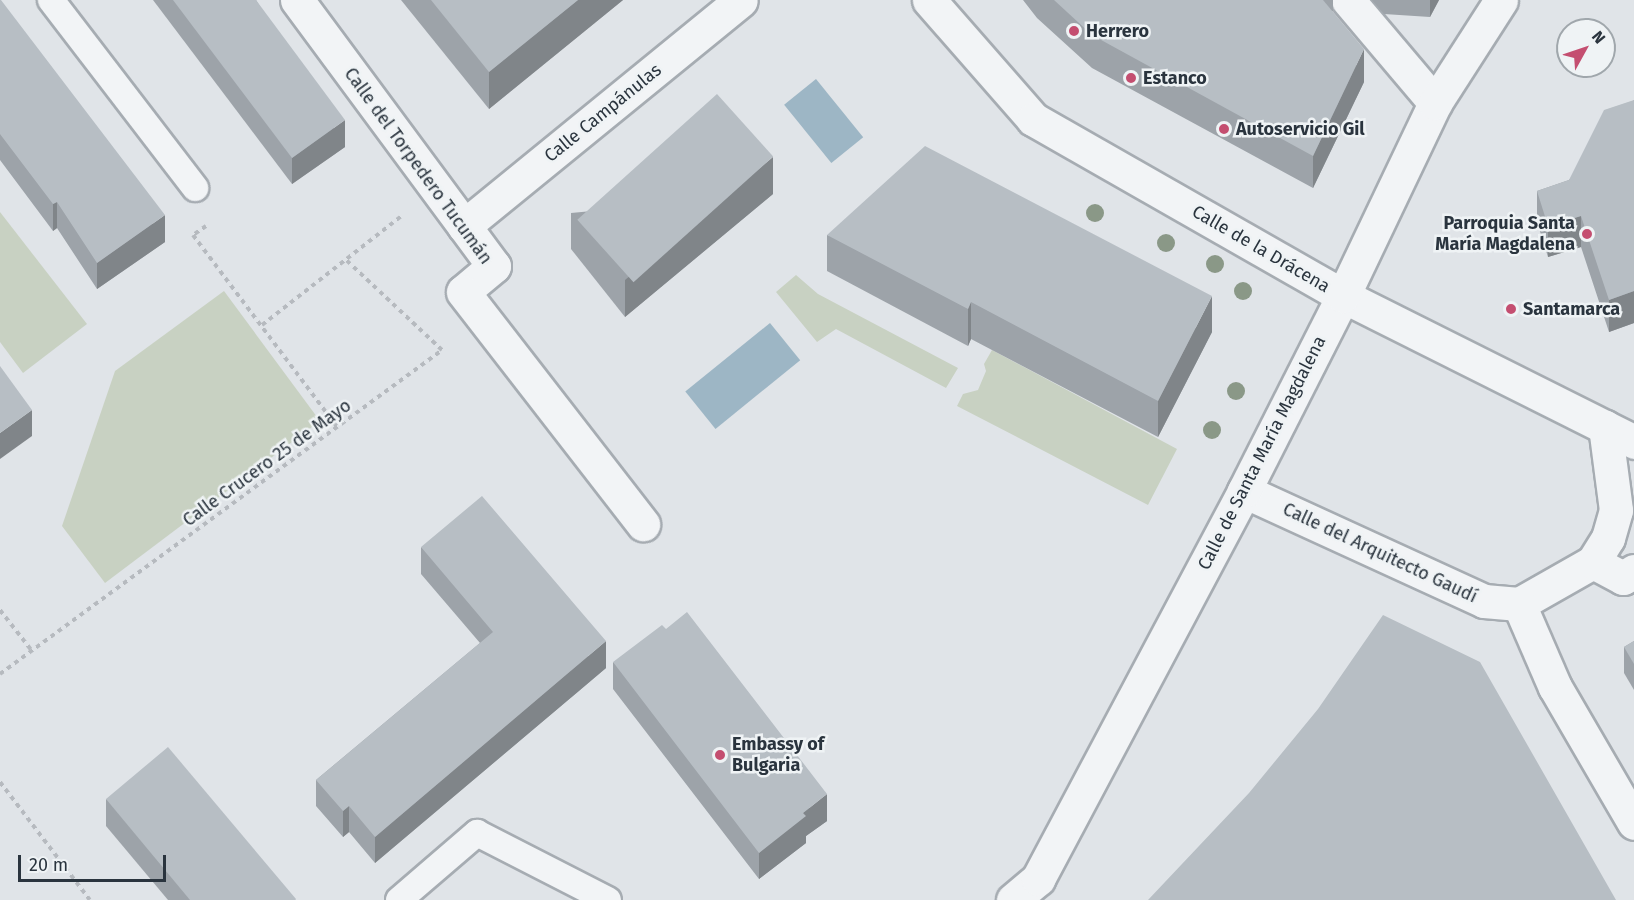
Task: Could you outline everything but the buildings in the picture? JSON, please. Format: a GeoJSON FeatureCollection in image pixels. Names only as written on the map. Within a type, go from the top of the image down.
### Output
{"type":"FeatureCollection","features":[{"type":"Feature","properties":{"kind":"street","name":"Calle del Torpedero Tucumán"},"geometry":{"type":"LineString","coordinates":[[297,0],[494,266],[463,292],[643,524]]}},
{"type":"Feature","properties":{"kind":"street","name":"Calle Campánulas"},"geometry":{"type":"LineString","coordinates":[[464,226],[741,0]]}},
{"type":"Feature","properties":{"kind":"street","name":"Calle de la Drácena"},"geometry":{"type":"LineString","coordinates":[[929,0],[1033,119],[1343,296],[1634,442]]}},
{"type":"Feature","properties":{"kind":"street"},"geometry":{"type":"LineString","coordinates":[[1348,0],[1435,103]]}},
{"type":"Feature","properties":{"kind":"street","name":"Calle de Santa María Magdalena"},"geometry":{"type":"LineString","coordinates":[[1014,900],[1046,890],[1343,296],[1435,103],[1501,0]]}},
{"type":"Feature","properties":{"kind":"street"},"geometry":{"type":"LineString","coordinates":[[1605,427],[1616,510],[1608,538],[1593,562],[1519,604],[1555,687],[1634,823]]}},
{"type":"Feature","properties":{"kind":"street","name":"Calle del Arquitecto Gaudí"},"geometry":{"type":"LineString","coordinates":[[1244,491],[1484,601],[1519,604]]}},
{"type":"Feature","properties":{"kind":"street"},"geometry":{"type":"LineString","coordinates":[[1593,562],[1623,578],[1634,571]]}},
{"type":"Feature","properties":{"kind":"lane"},"geometry":{"type":"LineString","coordinates":[[51,0],[195,188]]}},
{"type":"Feature","properties":{"kind":"lane"},"geometry":{"type":"LineString","coordinates":[[399,900],[477,833],[608,900]]}},
{"type":"Feature","properties":{"kind":"path"},"geometry":{"type":"LineString","coordinates":[[195,188],[219,218],[194,235],[338,428]]}},
{"type":"Feature","properties":{"kind":"path"},"geometry":{"type":"LineString","coordinates":[[262,325],[437,189]]}},
{"type":"Feature","properties":{"kind":"path","name":"Calle Crucero 25 de Mayo"},"geometry":{"type":"LineString","coordinates":[[0,674],[442,350],[346,260]]}},
{"type":"Feature","properties":{"kind":"path"},"geometry":{"type":"LineString","coordinates":[[0,610],[32,651]]}},
{"type":"Feature","properties":{"kind":"path"},"geometry":{"type":"LineString","coordinates":[[0,782],[90,900]]}},
{"type":"Feature","properties":{"kind":"green space"},"geometry":{"type":"Polygon","coordinates":[[[0,212],[87,324],[23,373],[0,342],[0,212]]]}},
{"type":"Feature","properties":{"kind":"green space"},"geometry":{"type":"Polygon","coordinates":[[[796,275],[818,294],[958,368],[946,388],[836,329],[817,342],[776,292],[796,275]]]}},
{"type":"Feature","properties":{"kind":"green space"},"geometry":{"type":"Polygon","coordinates":[[[224,291],[320,421],[105,583],[62,526],[115,371],[224,291]]]}},
{"type":"Feature","properties":{"kind":"green space"},"geometry":{"type":"Polygon","coordinates":[[[992,350],[1177,449],[1148,505],[957,406],[963,394],[978,390],[986,371],[984,364],[992,350]]]}},
{"type":"Feature","properties":{"kind":"water"},"geometry":{"type":"Polygon","coordinates":[[[816,79],[863,137],[831,163],[784,105],[816,79]]]}},
{"type":"Feature","properties":{"kind":"water"},"geometry":{"type":"Polygon","coordinates":[[[770,323],[800,360],[715,429],[685,392],[770,323]]]}},
{"type":"Feature","properties":{"kind":"place","name":"Herrero"},"geometry":{"type":"Point","coordinates":[1074,31]}},
{"type":"Feature","properties":{"kind":"place","name":"Estanco"},"geometry":{"type":"Point","coordinates":[1131,78]}},
{"type":"Feature","properties":{"kind":"place","name":"Autoservicio Gil"},"geometry":{"type":"Point","coordinates":[1224,129]}},
{"type":"Feature","properties":{"kind":"place","name":"Parroquia Santa María Magdalena"},"geometry":{"type":"Point","coordinates":[1587,234]}},
{"type":"Feature","properties":{"kind":"place","name":"Santamarca"},"geometry":{"type":"Point","coordinates":[1511,309]}},
{"type":"Feature","properties":{"kind":"place","name":"Embassy of Bulgaria"},"geometry":{"type":"Point","coordinates":[720,755]}}]}
